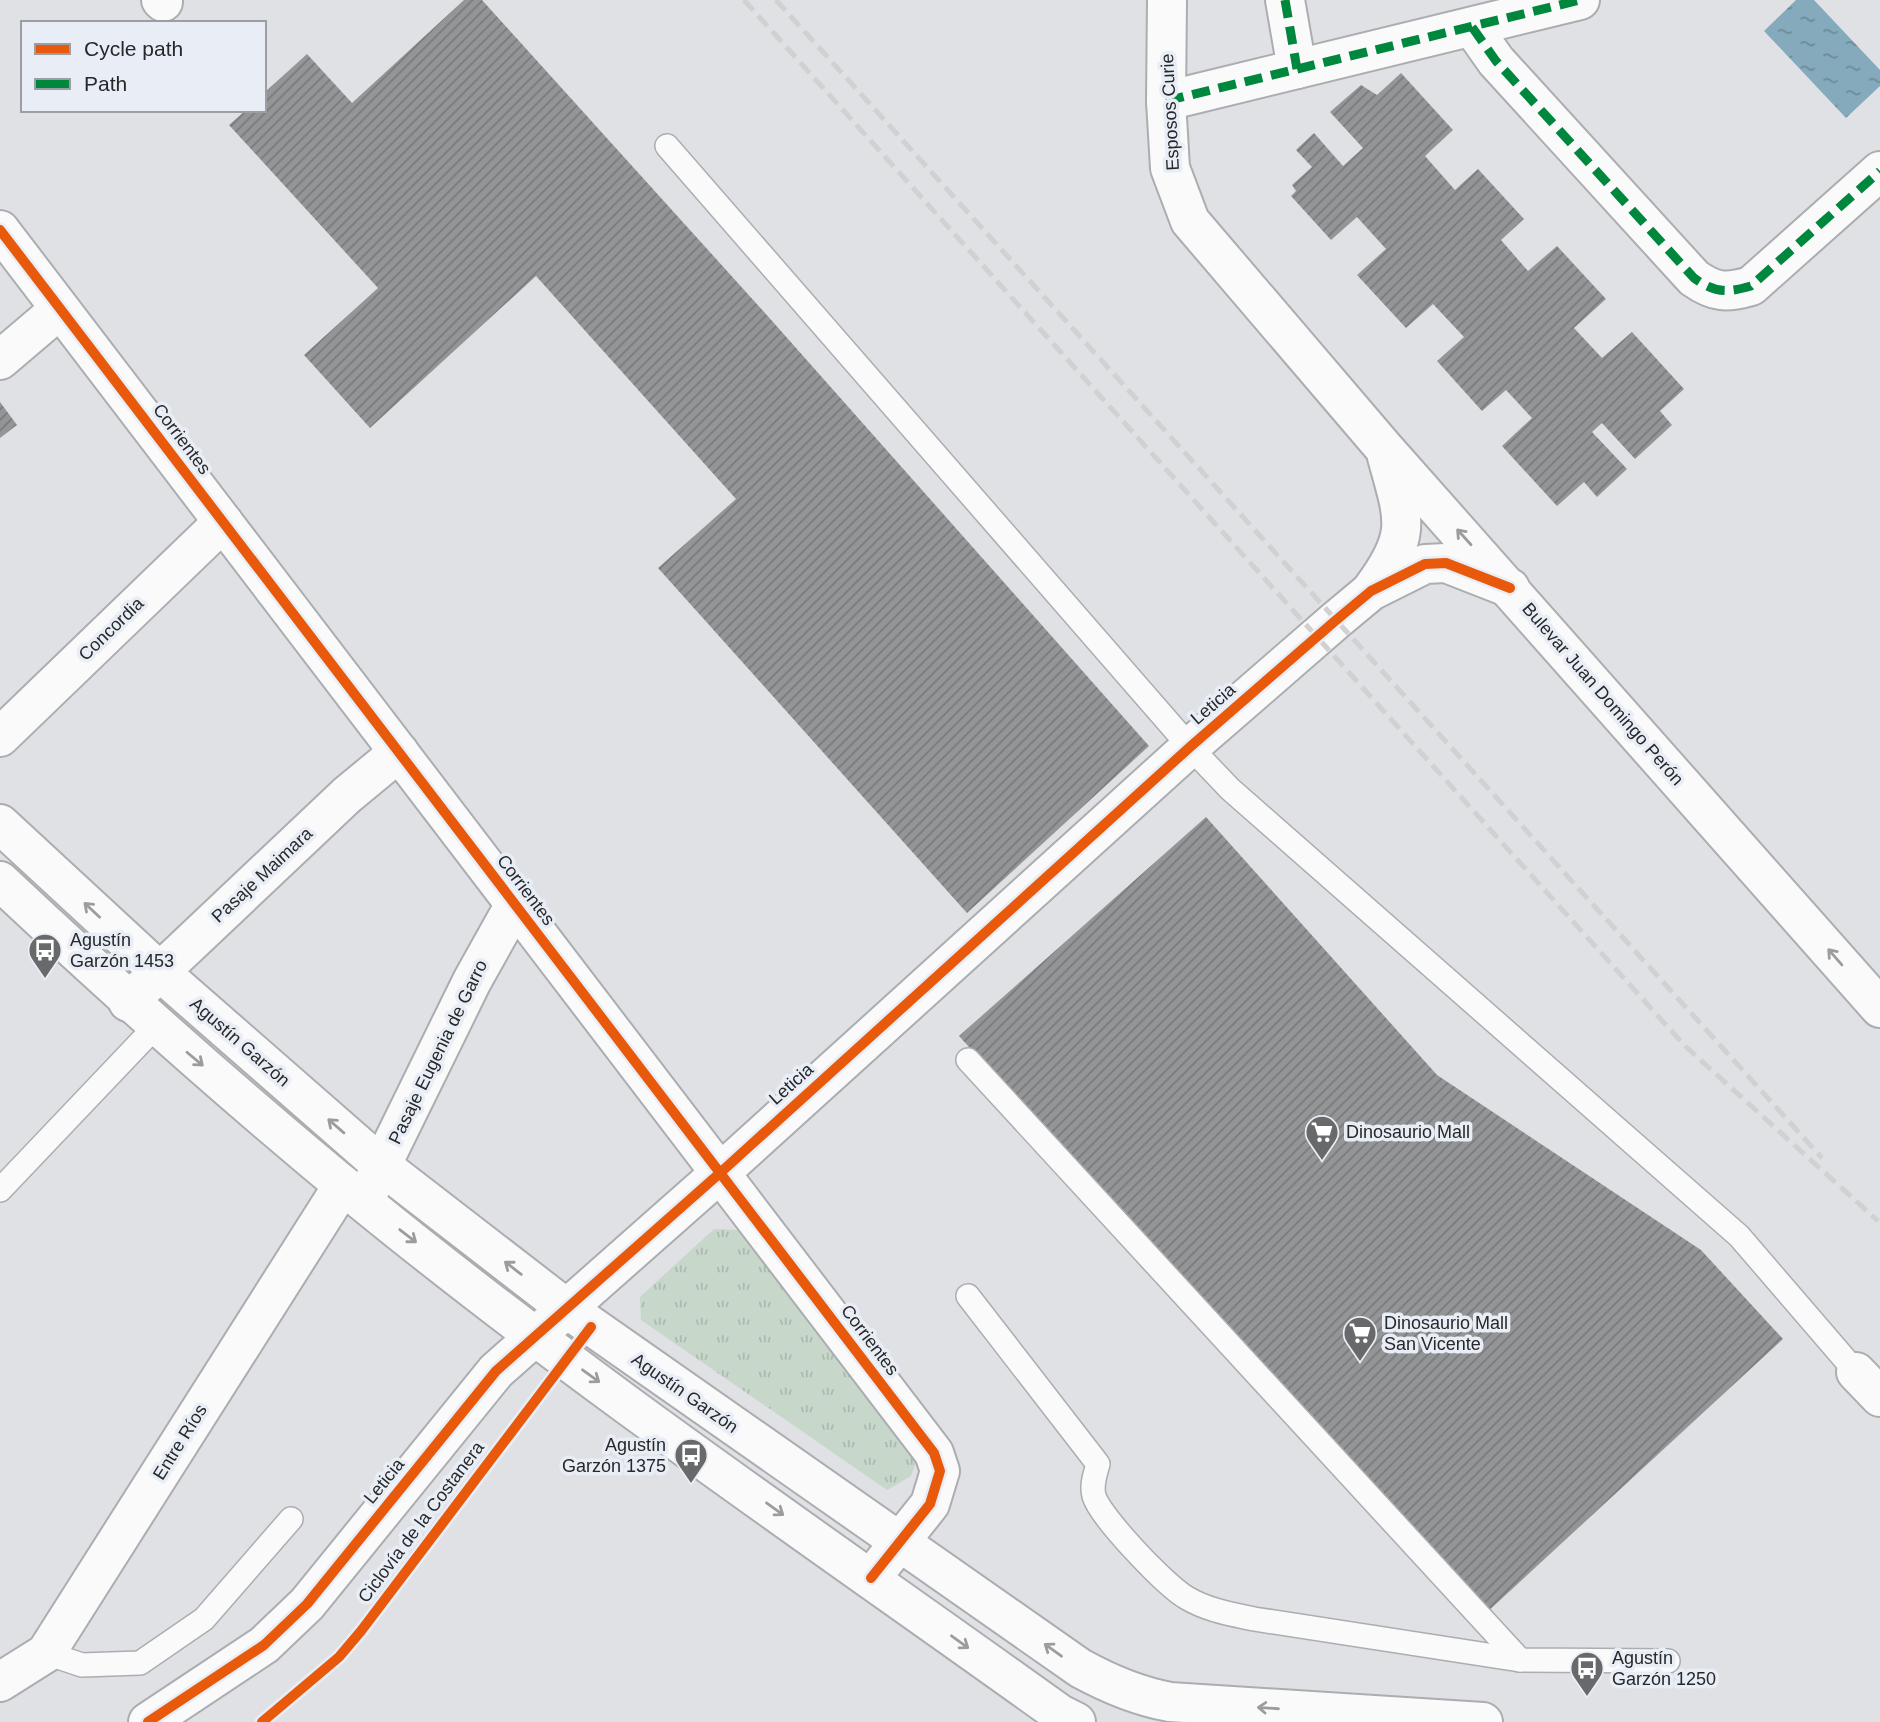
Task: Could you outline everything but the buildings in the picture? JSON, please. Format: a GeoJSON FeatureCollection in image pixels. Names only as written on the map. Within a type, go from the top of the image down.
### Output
{"type":"FeatureCollection","features":[{"type":"Feature","properties":{"kind":"street","name":"Esposos Curie"},"geometry":{"type":"LineString","coordinates":[[1167,0],[1166,101],[1170,168],[1190,221]]}},
{"type":"Feature","properties":{"kind":"street"},"geometry":{"type":"LineString","coordinates":[[1285,0],[1297,69]]}},
{"type":"Feature","properties":{"kind":"street"},"geometry":{"type":"LineString","coordinates":[[1166,101],[1580,0]]}},
{"type":"Feature","properties":{"kind":"street"},"geometry":{"type":"LineString","coordinates":[[1472,27],[1496,61],[1694,278],[1712,291],[1730,293],[1751,286],[1880,171]]}},
{"type":"Feature","properties":{"kind":"street","name":"Bulevar Juan Domingo Perón"},"geometry":{"type":"LineString","coordinates":[[1190,221],[1384,448],[1880,1008]]}},
{"type":"Feature","properties":{"kind":"street","name":"Corrientes"},"geometry":{"type":"LineString","coordinates":[[0,230],[934,1453],[940,1471],[930,1504],[871,1578]]}},
{"type":"Feature","properties":{"kind":"street"},"geometry":{"type":"LineString","coordinates":[[0,360],[60,309]]}},
{"type":"Feature","properties":{"kind":"street","name":"Leticia"},"geometry":{"type":"LineString","coordinates":[[148,1722],[264,1645],[307,1604],[496,1371],[720,1173],[1190,747],[1371,591],[1393,562],[1402,535],[1402,511],[1384,448]]}},
{"type":"Feature","properties":{"kind":"street","name":"Concordia"},"geometry":{"type":"LineString","coordinates":[[0,737],[223,522]]}},
{"type":"Feature","properties":{"kind":"street","name":"Leticia"},"geometry":{"type":"LineString","coordinates":[[1371,591],[1424,564],[1446,564],[1510,588]]}},
{"type":"Feature","properties":{"kind":"street","name":"Pasaje Maimara"},"geometry":{"type":"LineString","coordinates":[[142,1014],[159,971],[347,795],[399,752]]}},
{"type":"Feature","properties":{"kind":"street","name":"Agustín Garzón"},"geometry":{"type":"LineString","coordinates":[[0,824],[159,971],[382,1166],[567,1310],[793,1469],[902,1541],[1080,1668],[1112,1686],[1147,1698],[1483,1722]]}},
{"type":"Feature","properties":{"kind":"street"},"geometry":{"type":"LineString","coordinates":[[0,881],[142,1014],[353,1193],[536,1336],[1060,1714],[1076,1722]]}},
{"type":"Feature","properties":{"kind":"street","name":"Pasaje Eugenia de Garro"},"geometry":{"type":"LineString","coordinates":[[353,1193],[382,1166],[472,981],[515,904]]}},
{"type":"Feature","properties":{"kind":"street","name":"Entre Ríos"},"geometry":{"type":"LineString","coordinates":[[0,1682],[46,1654],[353,1193]]}},
{"type":"Feature","properties":{"kind":"lane"},"geometry":{"type":"LineString","coordinates":[[667,146],[1190,747],[1230,789],[1739,1236],[1872,1384]]}},
{"type":"Feature","properties":{"kind":"lane"},"geometry":{"type":"LineString","coordinates":[[0,1190],[142,1014]]}},
{"type":"Feature","properties":{"kind":"lane"},"geometry":{"type":"LineString","coordinates":[[968,1060],[1520,1660]]}},
{"type":"Feature","properties":{"kind":"lane"},"geometry":{"type":"LineString","coordinates":[[968,1296],[1034,1386],[1098,1464],[1092,1485],[1100,1508],[1170,1586],[1188,1599],[1213,1610],[1254,1619],[1520,1660],[1668,1661]]}},
{"type":"Feature","properties":{"kind":"lane"},"geometry":{"type":"LineString","coordinates":[[46,1654],[82,1665],[140,1663],[204,1619],[291,1518]]}},
{"type":"Feature","properties":{"kind":"green space"},"geometry":{"type":"Polygon","coordinates":[[[714,1229],[739,1230],[916,1462],[911,1476],[887,1490],[641,1320],[640,1297],[714,1229]]]}},
{"type":"Feature","properties":{"kind":"water"},"geometry":{"type":"Polygon","coordinates":[[[1796,0],[1814,0],[1880,70],[1880,86],[1846,118],[1764,31],[1796,0]]]}},
{"type":"Feature","properties":{"kind":"railway"},"geometry":{"type":"LineString","coordinates":[[744,0],[1684,1045],[1878,1221]]}},
{"type":"Feature","properties":{"kind":"railway"},"geometry":{"type":"LineString","coordinates":[[776,0],[1822,1158]]}},
{"type":"Feature","properties":{"kind":"marked path"},"geometry":{"type":"LineString","coordinates":[[1285,0],[1297,69]]}},
{"type":"Feature","properties":{"kind":"marked path"},"geometry":{"type":"LineString","coordinates":[[1166,101],[1580,0]]}},
{"type":"Feature","properties":{"kind":"marked path"},"geometry":{"type":"LineString","coordinates":[[1472,27],[1496,61],[1694,278],[1708,287],[1735,290],[1751,286],[1880,171]]}},
{"type":"Feature","properties":{"kind":"cycle path"},"geometry":{"type":"LineString","coordinates":[[0,230],[934,1453],[940,1471],[930,1504],[871,1578]]}},
{"type":"Feature","properties":{"kind":"cycle path"},"geometry":{"type":"LineString","coordinates":[[148,1722],[264,1645],[307,1604],[496,1371],[720,1173],[1190,747],[1371,591],[1425,564],[1446,563],[1510,588]]}},
{"type":"Feature","properties":{"kind":"cycle path","name":"Ciclovía de la Costanera"},"geometry":{"type":"LineString","coordinates":[[262,1722],[339,1657],[361,1631],[591,1327]]}},
{"type":"Feature","properties":{"kind":"place","name":"Agustín Garzón 1453"},"geometry":{"type":"Point","coordinates":[45,980]}},
{"type":"Feature","properties":{"kind":"place","name":"Dinosaurio Mall"},"geometry":{"type":"Point","coordinates":[1322,1162]}},
{"type":"Feature","properties":{"kind":"place","name":"Dinosaurio Mall San Vicente"},"geometry":{"type":"Point","coordinates":[1360,1363]}},
{"type":"Feature","properties":{"kind":"place","name":"Agustín Garzón 1375"},"geometry":{"type":"Point","coordinates":[691,1485]}},
{"type":"Feature","properties":{"kind":"place","name":"Agustín Garzón 1250"},"geometry":{"type":"Point","coordinates":[1587,1698]}}]}
